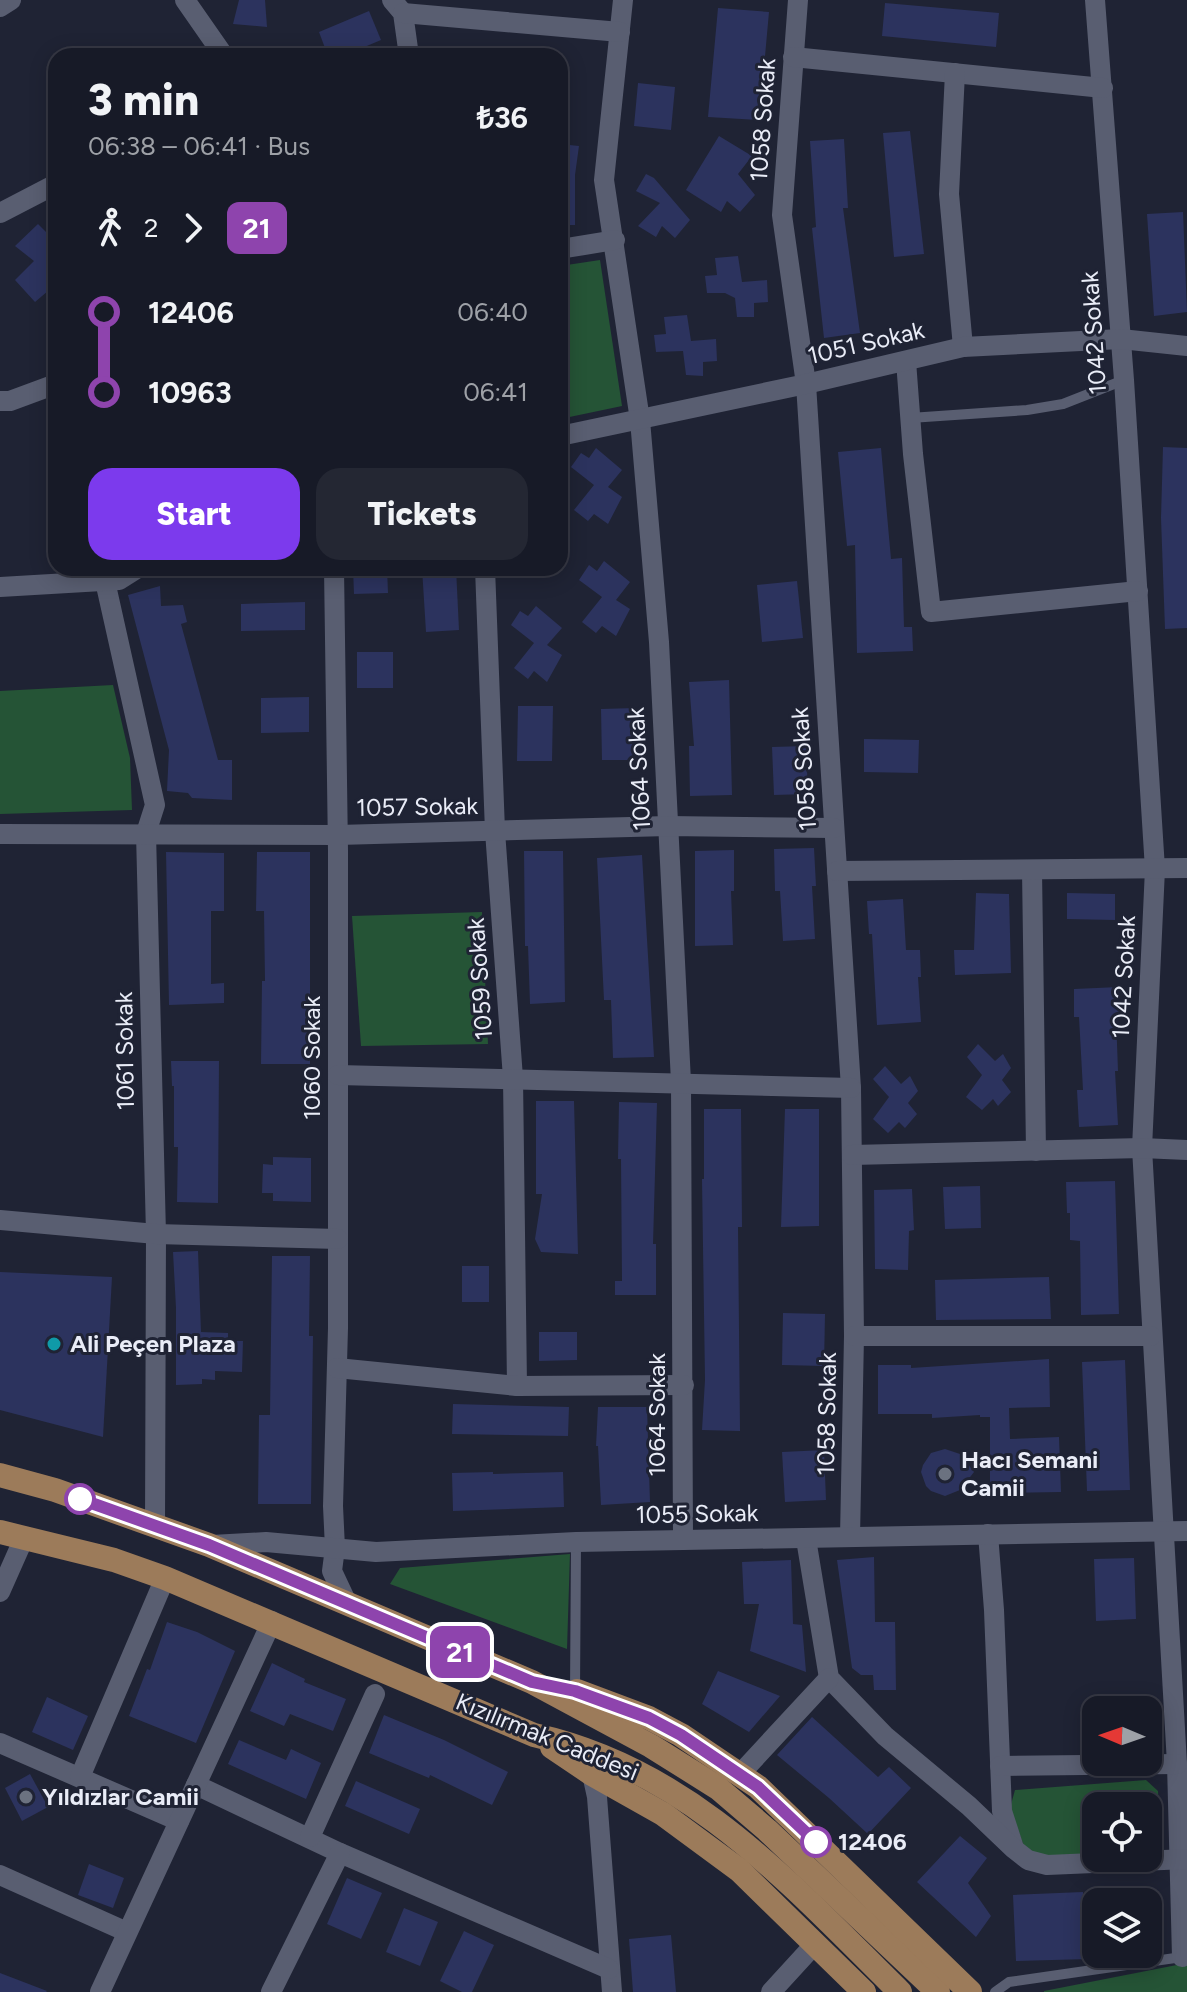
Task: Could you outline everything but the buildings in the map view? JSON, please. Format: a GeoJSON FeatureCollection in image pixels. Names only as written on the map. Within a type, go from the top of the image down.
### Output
{"type":"FeatureCollection","features":[{"type":"Feature","properties":{"kind":"main road","name":"Kızılırmak Caddesi"},"geometry":{"type":"LineString","coordinates":[[0,1475],[55,1490],[209,1545],[532,1682],[651,1746],[718,1788],[789,1850],[938,1992]]}},
{"type":"Feature","properties":{"kind":"main road","name":"Kızılırmak Caddesi"},"geometry":{"type":"LineString","coordinates":[[0,1532],[114,1560],[165,1578],[534,1735],[584,1748],[627,1767],[680,1796],[766,1860],[900,1992]]}},
{"type":"Feature","properties":{"kind":"main road"},"geometry":{"type":"LineString","coordinates":[[532,1682],[575,1691],[649,1718],[741,1773],[970,1992]]}},
{"type":"Feature","properties":{"kind":"main road"},"geometry":{"type":"LineString","coordinates":[[534,1735],[592,1774],[663,1814],[739,1870],[864,1992]]}},
{"type":"Feature","properties":{"kind":"street"},"geometry":{"type":"LineString","coordinates":[[0,7],[11,0]]}},
{"type":"Feature","properties":{"kind":"street"},"geometry":{"type":"LineString","coordinates":[[185,0],[218,48]]}},
{"type":"Feature","properties":{"kind":"street","name":"1064 Sokak"},"geometry":{"type":"LineString","coordinates":[[623,0],[604,180],[640,420],[659,642],[681,1082],[683,1540]]}},
{"type":"Feature","properties":{"kind":"street","name":"1058 Sokak"},"geometry":{"type":"LineString","coordinates":[[798,0],[782,215],[806,384],[851,1088],[854,1336],[850,1537]]}},
{"type":"Feature","properties":{"kind":"street","name":"1042 Sokak"},"geometry":{"type":"LineString","coordinates":[[1095,0],[1124,380],[1155,869],[1142,1148],[1183,1859],[1182,1957]]}},
{"type":"Feature","properties":{"kind":"street"},"geometry":{"type":"LineString","coordinates":[[407,48],[397,7],[620,32]]}},
{"type":"Feature","properties":{"kind":"street"},"geometry":{"type":"LineString","coordinates":[[793,57],[1103,88]]}},
{"type":"Feature","properties":{"kind":"street"},"geometry":{"type":"LineString","coordinates":[[955,73],[949,194],[963,347]]}},
{"type":"Feature","properties":{"kind":"street"},"geometry":{"type":"LineString","coordinates":[[0,213],[48,188]]}},
{"type":"Feature","properties":{"kind":"street"},"geometry":{"type":"LineString","coordinates":[[568,248],[615,240]]}},
{"type":"Feature","properties":{"kind":"street","name":"1051 Sokak"},"geometry":{"type":"LineString","coordinates":[[568,434],[963,347],[1121,339],[1187,346]]}},
{"type":"Feature","properties":{"kind":"street"},"geometry":{"type":"LineString","coordinates":[[906,361],[931,612],[1138,591]]}},
{"type":"Feature","properties":{"kind":"street"},"geometry":{"type":"LineString","coordinates":[[0,401],[10,401],[48,387]]}},
{"type":"Feature","properties":{"kind":"street"},"geometry":{"type":"LineString","coordinates":[[0,587],[119,580],[125,576]]}},
{"type":"Feature","properties":{"kind":"street","name":"1060 Sokak"},"geometry":{"type":"LineString","coordinates":[[334,576],[338,1239],[333,1506],[335,1548],[332,1571],[347,1603]]}},
{"type":"Feature","properties":{"kind":"street","name":"1059 Sokak"},"geometry":{"type":"LineString","coordinates":[[485,576],[495,831],[513,1078],[517,1386]]}},
{"type":"Feature","properties":{"kind":"street","name":"1061 Sokak"},"geometry":{"type":"LineString","coordinates":[[105,581],[155,805],[146,833],[156,1234],[155,1527]]}},
{"type":"Feature","properties":{"kind":"street","name":"1057 Sokak"},"geometry":{"type":"LineString","coordinates":[[0,834],[338,835],[668,826],[834,828]]}},
{"type":"Feature","properties":{"kind":"street"},"geometry":{"type":"LineString","coordinates":[[837,871],[1187,868]]}},
{"type":"Feature","properties":{"kind":"street"},"geometry":{"type":"LineString","coordinates":[[1032,870],[1036,1151]]}},
{"type":"Feature","properties":{"kind":"street"},"geometry":{"type":"LineString","coordinates":[[338,1075],[851,1088]]}},
{"type":"Feature","properties":{"kind":"street"},"geometry":{"type":"LineString","coordinates":[[852,1155],[1142,1148],[1187,1150]]}},
{"type":"Feature","properties":{"kind":"street"},"geometry":{"type":"LineString","coordinates":[[0,1220],[156,1234],[338,1239]]}},
{"type":"Feature","properties":{"kind":"street"},"geometry":{"type":"LineString","coordinates":[[854,1336],[1151,1336]]}},
{"type":"Feature","properties":{"kind":"street"},"geometry":{"type":"LineString","coordinates":[[337,1368],[517,1386],[684,1385]]}},
{"type":"Feature","properties":{"kind":"street","name":"1055 Sokak"},"geometry":{"type":"LineString","coordinates":[[209,1545],[266,1542],[376,1552],[576,1542],[1187,1531]]}},
{"type":"Feature","properties":{"kind":"street"},"geometry":{"type":"LineString","coordinates":[[988,1534],[1002,1811],[1014,1849]]}},
{"type":"Feature","properties":{"kind":"street"},"geometry":{"type":"LineString","coordinates":[[0,1592],[24,1538]]}},
{"type":"Feature","properties":{"kind":"street"},"geometry":{"type":"LineString","coordinates":[[806,1539],[829,1678],[885,1736],[969,1806],[1014,1849],[1028,1860],[1047,1865],[1183,1859]]}},
{"type":"Feature","properties":{"kind":"street"},"geometry":{"type":"LineString","coordinates":[[80,1777],[165,1578]]}},
{"type":"Feature","properties":{"kind":"street"},"geometry":{"type":"LineString","coordinates":[[100,1992],[272,1621]]}},
{"type":"Feature","properties":{"kind":"street"},"geometry":{"type":"LineString","coordinates":[[741,1773],[829,1678]]}},
{"type":"Feature","properties":{"kind":"street"},"geometry":{"type":"LineString","coordinates":[[310,1837],[375,1694]]}},
{"type":"Feature","properties":{"kind":"street"},"geometry":{"type":"LineString","coordinates":[[0,1743],[179,1821]]}},
{"type":"Feature","properties":{"kind":"street"},"geometry":{"type":"LineString","coordinates":[[1000,1766],[1177,1764]]}},
{"type":"Feature","properties":{"kind":"street"},"geometry":{"type":"LineString","coordinates":[[592,1774],[597,1797],[612,1992]]}},
{"type":"Feature","properties":{"kind":"street"},"geometry":{"type":"LineString","coordinates":[[196,1785],[340,1853],[609,1969]]}},
{"type":"Feature","properties":{"kind":"street"},"geometry":{"type":"LineString","coordinates":[[271,1992],[340,1853]]}},
{"type":"Feature","properties":{"kind":"street"},"geometry":{"type":"LineString","coordinates":[[2,1881],[127,1932]]}},
{"type":"Feature","properties":{"kind":"street"},"geometry":{"type":"LineString","coordinates":[[771,1992],[814,1945]]}},
{"type":"Feature","properties":{"kind":"lane"},"geometry":{"type":"LineString","coordinates":[[910,418],[1051,406],[1124,380]]}},
{"type":"Feature","properties":{"kind":"lane"},"geometry":{"type":"LineString","coordinates":[[575,1691],[576,1542]]}},
{"type":"Feature","properties":{"kind":"lane"},"geometry":{"type":"LineString","coordinates":[[995,1992],[1009,1982],[1182,1957]]}},
{"type":"Feature","properties":{"kind":"green space"},"geometry":{"type":"Polygon","coordinates":[[[600,260],[622,406],[568,417],[568,265],[600,260]]]}},
{"type":"Feature","properties":{"kind":"green space"},"geometry":{"type":"Polygon","coordinates":[[[113,685],[130,758],[132,810],[0,814],[0,691],[113,685]]]}},
{"type":"Feature","properties":{"kind":"green space"},"geometry":{"type":"Polygon","coordinates":[[[482,912],[488,1044],[361,1046],[352,916],[482,912]]]}},
{"type":"Feature","properties":{"kind":"green space"},"geometry":{"type":"Polygon","coordinates":[[[570,1554],[567,1649],[390,1584],[400,1568],[570,1554]]]}},
{"type":"Feature","properties":{"kind":"green space"},"geometry":{"type":"Polygon","coordinates":[[[1146,1780],[1158,1792],[1082,1792],[1082,1856],[1043,1857],[1025,1849],[1010,1808],[1015,1790],[1146,1780]]]}},
{"type":"Feature","properties":{"kind":"green space"},"geometry":{"type":"Polygon","coordinates":[[[1187,1963],[1187,1992],[1044,1992],[1044,1991],[1187,1963]]]}},
{"type":"Feature","properties":{"kind":"bus line","name":"21"},"geometry":{"type":"LineString","coordinates":[[80,1499],[209,1545],[532,1682],[575,1691],[649,1718],[741,1773],[816,1842]]}},
{"type":"Feature","properties":{"kind":"place","name":"Ali Peçen Plaza"},"geometry":{"type":"Point","coordinates":[54,1344]}},
{"type":"Feature","properties":{"kind":"place","name":"Hacı Semani Camii"},"geometry":{"type":"Point","coordinates":[945,1474]}},
{"type":"Feature","properties":{"kind":"place","name":"Yıldızlar Camii"},"geometry":{"type":"Point","coordinates":[26,1797]}},
{"type":"Feature","properties":{"kind":"place","name":"12406"},"geometry":{"type":"Point","coordinates":[816,1842]}}]}
